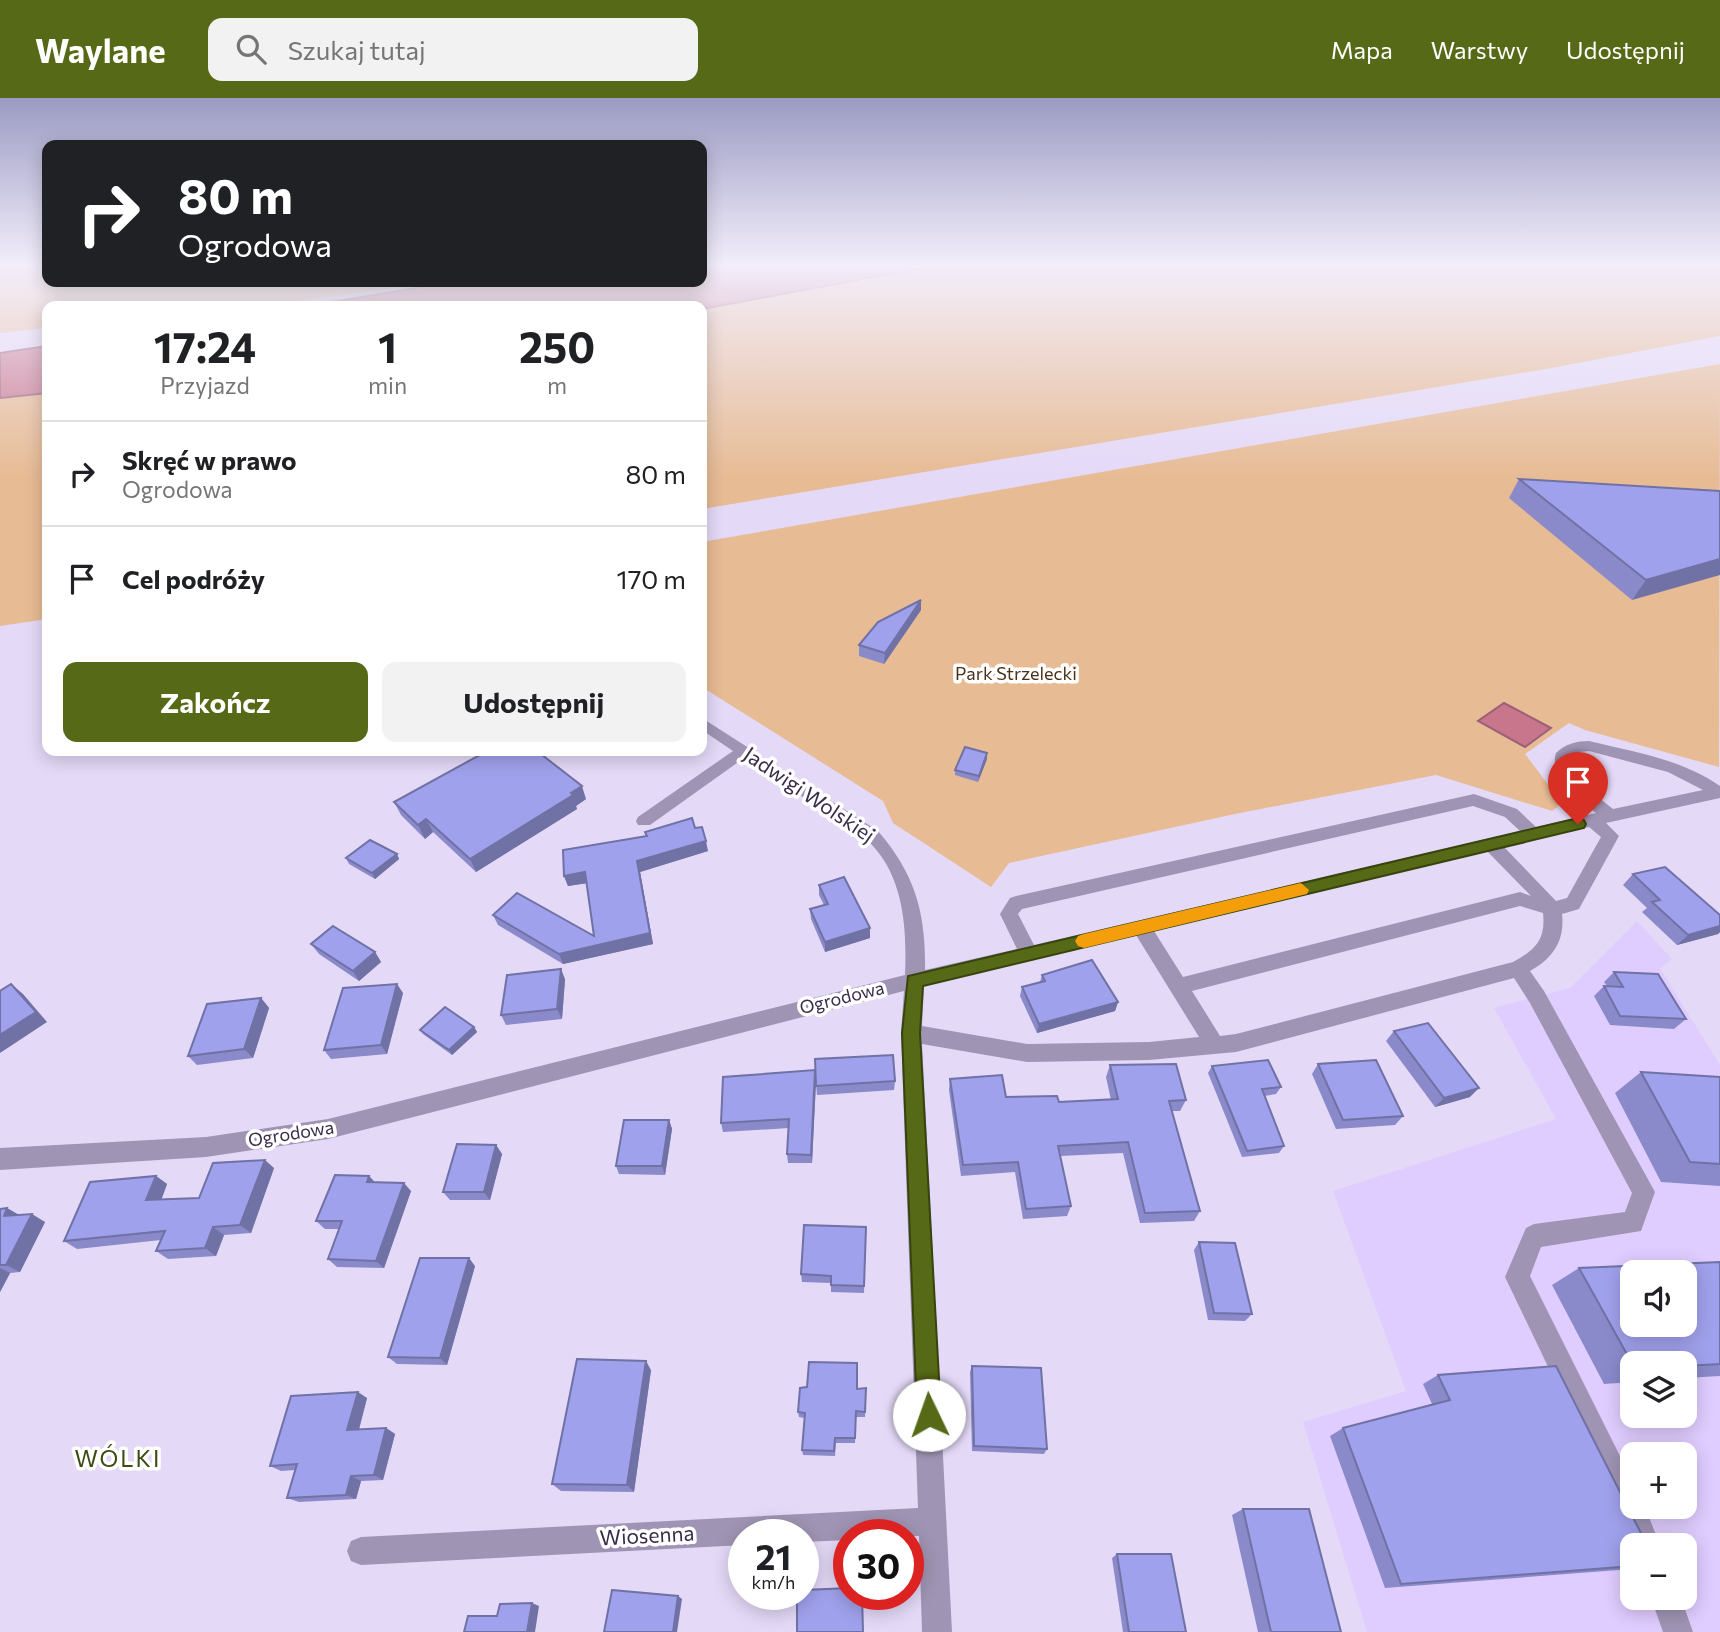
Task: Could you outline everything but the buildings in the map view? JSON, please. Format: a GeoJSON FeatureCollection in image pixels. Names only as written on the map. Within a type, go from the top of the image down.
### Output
{"type":"FeatureCollection","features":[{"type":"Feature","properties":{"kind":"street","name":"Jadwigi Wolskiej"},"geometry":{"type":"LineString","coordinates":[[707,726],[872,835],[889,852],[900,870],[908,893],[917,954],[911,1033],[937,1632]]}},
{"type":"Feature","properties":{"kind":"street"},"geometry":{"type":"LineString","coordinates":[[1178,986],[1520,899],[1552,909],[1573,904],[1610,836],[1601,818],[1562,766],[1562,757],[1567,750],[1577,746],[1681,770],[1699,777],[1719,793]]}},
{"type":"Feature","properties":{"kind":"street"},"geometry":{"type":"LineString","coordinates":[[644,821],[744,751]]}},
{"type":"Feature","properties":{"kind":"street","name":"Ogrodowa"},"geometry":{"type":"LineString","coordinates":[[0,1159],[206,1147],[328,1129],[914,981],[1601,818],[1719,793]]}},
{"type":"Feature","properties":{"kind":"street"},"geometry":{"type":"LineString","coordinates":[[1029,954],[1009,915],[1016,903],[1474,800],[1511,813],[1533,834]]}},
{"type":"Feature","properties":{"kind":"street"},"geometry":{"type":"LineString","coordinates":[[911,1033],[1027,1053],[1149,1051],[1236,1043],[1518,969],[1544,954],[1555,928],[1552,909],[1542,895],[1490,845]]}},
{"type":"Feature","properties":{"kind":"street"},"geometry":{"type":"LineString","coordinates":[[1141,927],[1215,1045]]}},
{"type":"Feature","properties":{"kind":"street"},"geometry":{"type":"LineString","coordinates":[[1518,969],[1537,997],[1644,1192],[1633,1223],[1534,1236],[1517,1277],[1641,1533]]}},
{"type":"Feature","properties":{"kind":"street","name":"Wiosenna"},"geometry":{"type":"LineString","coordinates":[[361,1551],[934,1521]]}},
{"type":"Feature","properties":{"kind":"street"},"geometry":{"type":"LineString","coordinates":[[1670,1610],[1678,1632]]}},
{"type":"Feature","properties":{"kind":"shaded area"},"geometry":{"type":"Polygon","coordinates":[[[42,347],[42,394],[0,398],[0,353],[42,347]]]}},
{"type":"Feature","properties":{"kind":"shaded area"},"geometry":{"type":"Polygon","coordinates":[[[1504,703],[1551,728],[1525,747],[1478,721],[1504,703]]]}},
{"type":"Feature","properties":{"kind":"shaded area"},"geometry":{"type":"Polygon","coordinates":[[[1637,921],[1672,959],[1660,968],[1720,1065],[1720,1632],[1367,1632],[1303,1422],[1406,1391],[1333,1191],[1556,1119],[1494,1008],[1570,988],[1637,921]]]}},
{"type":"Feature","properties":{"kind":"green space"},"geometry":{"type":"Polygon","coordinates":[[[707,336],[1720,336],[1546,369],[707,508],[707,336]]]}},
{"type":"Feature","properties":{"kind":"green space","name":"Park Strzelecki"},"geometry":{"type":"Polygon","coordinates":[[[1720,364],[1719,767],[1585,730],[1569,723],[1525,754],[1559,799],[1558,807],[1552,811],[1436,775],[1235,814],[1009,863],[991,887],[893,823],[883,801],[707,690],[707,541],[1720,364]]]}},
{"type":"Feature","properties":{"kind":"green space"},"geometry":{"type":"Polygon","coordinates":[[[42,394],[42,620],[0,626],[0,398],[42,394]]]}},
{"type":"Feature","properties":{"kind":"slow traffic"},"geometry":{"type":"LineString","coordinates":[[1084,941],[1301,890]]}},
{"type":"Feature","properties":{"kind":"district","name":"WÓLKI"},"geometry":{"type":"Point","coordinates":[118,1459]}},
{"type":"Feature","properties":{"kind":"route"},"geometry":{"type":"LineString","coordinates":[[929,1415],[911,1033],[914,981],[1578,824]]}}]}
